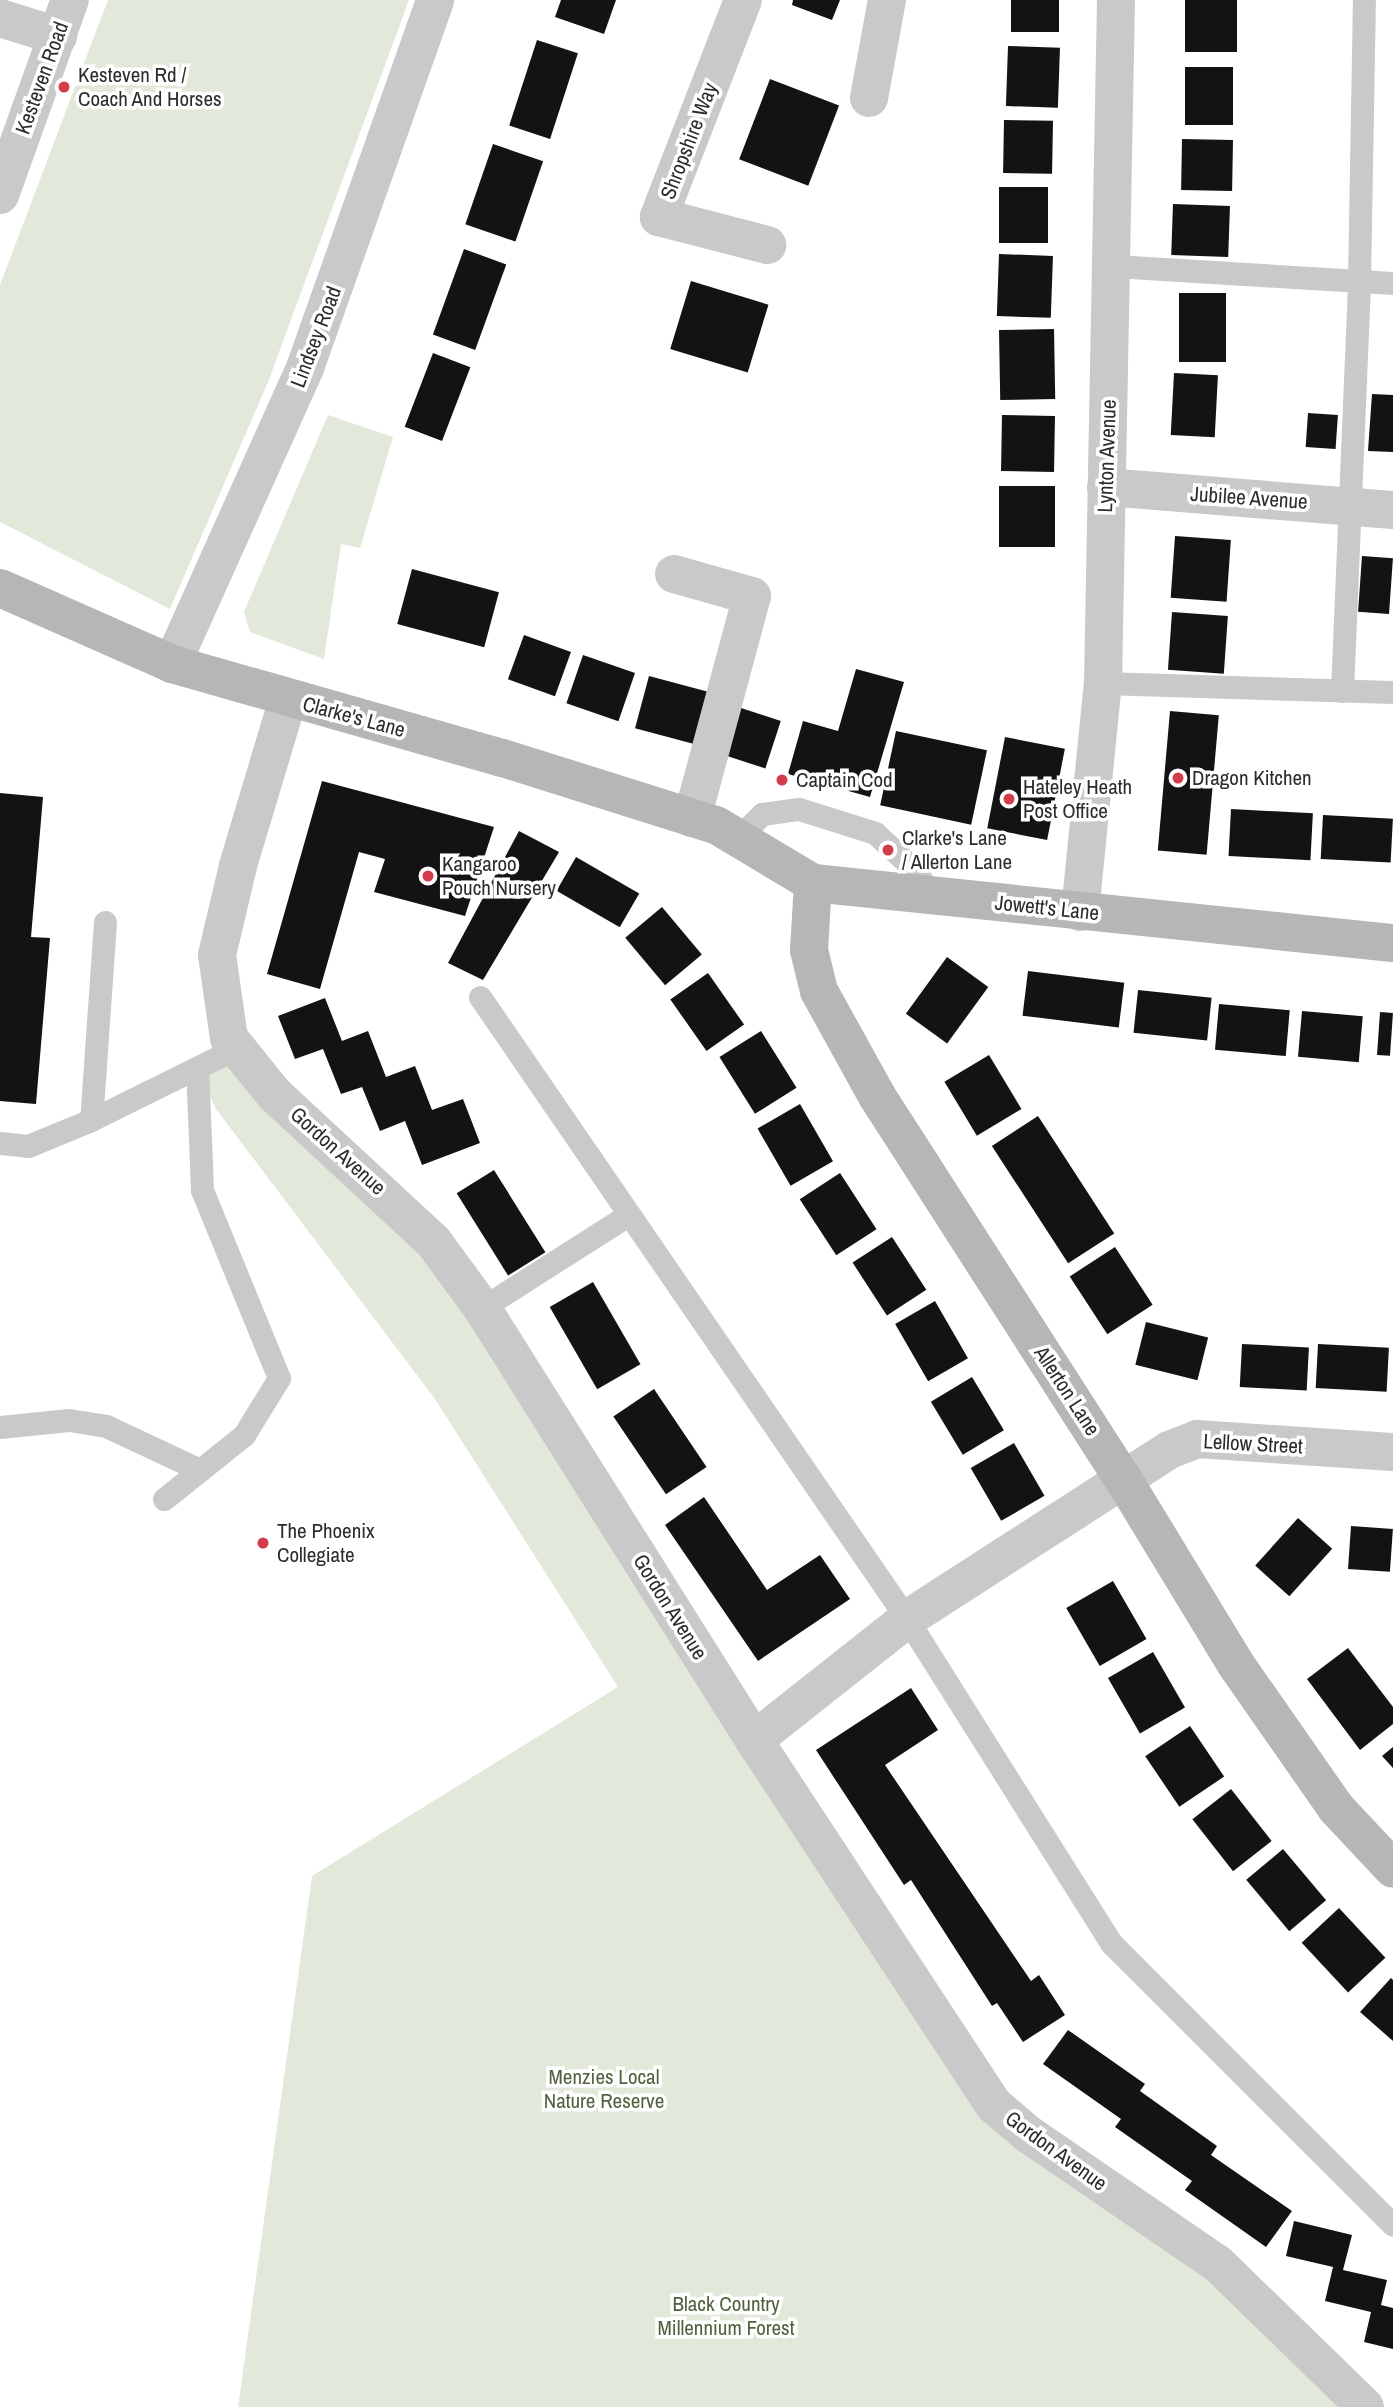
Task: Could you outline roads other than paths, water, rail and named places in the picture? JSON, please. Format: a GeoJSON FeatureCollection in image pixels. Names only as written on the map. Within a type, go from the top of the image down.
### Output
{"type":"FeatureCollection","features":[{"type":"Feature","properties":{"kind":"street","name":"Kesteven Road"},"geometry":{"type":"LineString","coordinates":[[0,195],[70,0]]}},
{"type":"Feature","properties":{"kind":"street","name":"Lindsey Road"},"geometry":{"type":"LineString","coordinates":[[172,664],[305,368],[435,0]]}},
{"type":"Feature","properties":{"kind":"street","name":"Shropshire Way"},"geometry":{"type":"LineString","coordinates":[[743,0],[659,217],[767,245]]}},
{"type":"Feature","properties":{"kind":"street"},"geometry":{"type":"LineString","coordinates":[[869,98],[887,0]]}},
{"type":"Feature","properties":{"kind":"street","name":"Lynton Avenue"},"geometry":{"type":"LineString","coordinates":[[1080,912],[1103,683],[1106,487],[1114,266],[1116,0]]}},
{"type":"Feature","properties":{"kind":"street"},"geometry":{"type":"LineString","coordinates":[[0,18],[58,36]]}},
{"type":"Feature","properties":{"kind":"street","name":"Jubilee Avenue"},"geometry":{"type":"LineString","coordinates":[[1106,487],[1393,510]]}},
{"type":"Feature","properties":{"kind":"street"},"geometry":{"type":"LineString","coordinates":[[674,574],[752,596],[715,827]]}},
{"type":"Feature","properties":{"kind":"street","name":"Clarke's Lane"},"geometry":{"type":"LineString","coordinates":[[0,589],[172,664],[503,758],[715,827]]}},
{"type":"Feature","properties":{"kind":"street","name":"Gordon Avenue"},"geometry":{"type":"LineString","coordinates":[[289,699],[238,866],[217,956],[229,1038],[274,1094],[433,1241],[482,1308],[754,1740],[994,2105],[1028,2134],[1218,2264],[1365,2407]]}},
{"type":"Feature","properties":{"kind":"street","name":"Jowett's Lane"},"geometry":{"type":"LineString","coordinates":[[715,827],[813,883],[1393,943]]}},
{"type":"Feature","properties":{"kind":"street","name":"Allerton Lane"},"geometry":{"type":"LineString","coordinates":[[813,883],[809,950],[819,991],[877,1096],[1125,1482],[1237,1666],[1336,1808],[1393,1869]]}},
{"type":"Feature","properties":{"kind":"street","name":"Lellow Street"},"geometry":{"type":"LineString","coordinates":[[754,1740],[907,1619],[1125,1482],[1169,1450],[1197,1440],[1393,1452]]}},
{"type":"Feature","properties":{"kind":"lane"},"geometry":{"type":"LineString","coordinates":[[1342,691],[1359,282],[1364,0]]}},
{"type":"Feature","properties":{"kind":"lane"},"geometry":{"type":"LineString","coordinates":[[1114,266],[1393,283]]}},
{"type":"Feature","properties":{"kind":"lane"},"geometry":{"type":"LineString","coordinates":[[1103,683],[1393,692]]}},
{"type":"Feature","properties":{"kind":"lane"},"geometry":{"type":"LineString","coordinates":[[715,827],[762,814],[799,810],[812,813],[875,833],[915,870],[931,895]]}},
{"type":"Feature","properties":{"kind":"lane"},"geometry":{"type":"LineString","coordinates":[[91,1120],[105,922]]}},
{"type":"Feature","properties":{"kind":"lane"},"geometry":{"type":"LineString","coordinates":[[480,997],[907,1619],[1112,1944],[1393,2225]]}},
{"type":"Feature","properties":{"kind":"lane"},"geometry":{"type":"LineString","coordinates":[[0,1143],[28,1146],[91,1120],[237,1048]]}},
{"type":"Feature","properties":{"kind":"lane"},"geometry":{"type":"LineString","coordinates":[[164,1499],[244,1435],[279,1378],[202,1190],[197,1068]]}},
{"type":"Feature","properties":{"kind":"lane"},"geometry":{"type":"LineString","coordinates":[[482,1308],[628,1215]]}},
{"type":"Feature","properties":{"kind":"lane"},"geometry":{"type":"LineString","coordinates":[[0,1427],[69,1420],[106,1426],[200,1471]]}},
{"type":"Feature","properties":{"kind":"place","name":"Kesteven Rd / Coach And Horses"},"geometry":{"type":"Point","coordinates":[64,87]}},
{"type":"Feature","properties":{"kind":"place","name":"Dragon Kitchen"},"geometry":{"type":"Point","coordinates":[1178,778]}},
{"type":"Feature","properties":{"kind":"place","name":"Captain Cod"},"geometry":{"type":"Point","coordinates":[782,780]}},
{"type":"Feature","properties":{"kind":"place","name":"Hateley Heath Post Office"},"geometry":{"type":"Point","coordinates":[1009,799]}},
{"type":"Feature","properties":{"kind":"place","name":"Clarke's Lane / Allerton Lane"},"geometry":{"type":"Point","coordinates":[888,850]}},
{"type":"Feature","properties":{"kind":"place","name":"Kangaroo Pouch Nursery"},"geometry":{"type":"Point","coordinates":[428,876]}},
{"type":"Feature","properties":{"kind":"place","name":"The Phoenix Collegiate"},"geometry":{"type":"Point","coordinates":[263,1543]}},
{"type":"Feature","properties":{"kind":"park label","name":"Menzies Local Nature Reserve"},"geometry":{"type":"Point","coordinates":[604,2089]}},
{"type":"Feature","properties":{"kind":"park label","name":"Black Country Millennium Forest"},"geometry":{"type":"Point","coordinates":[726,2316]}}]}
